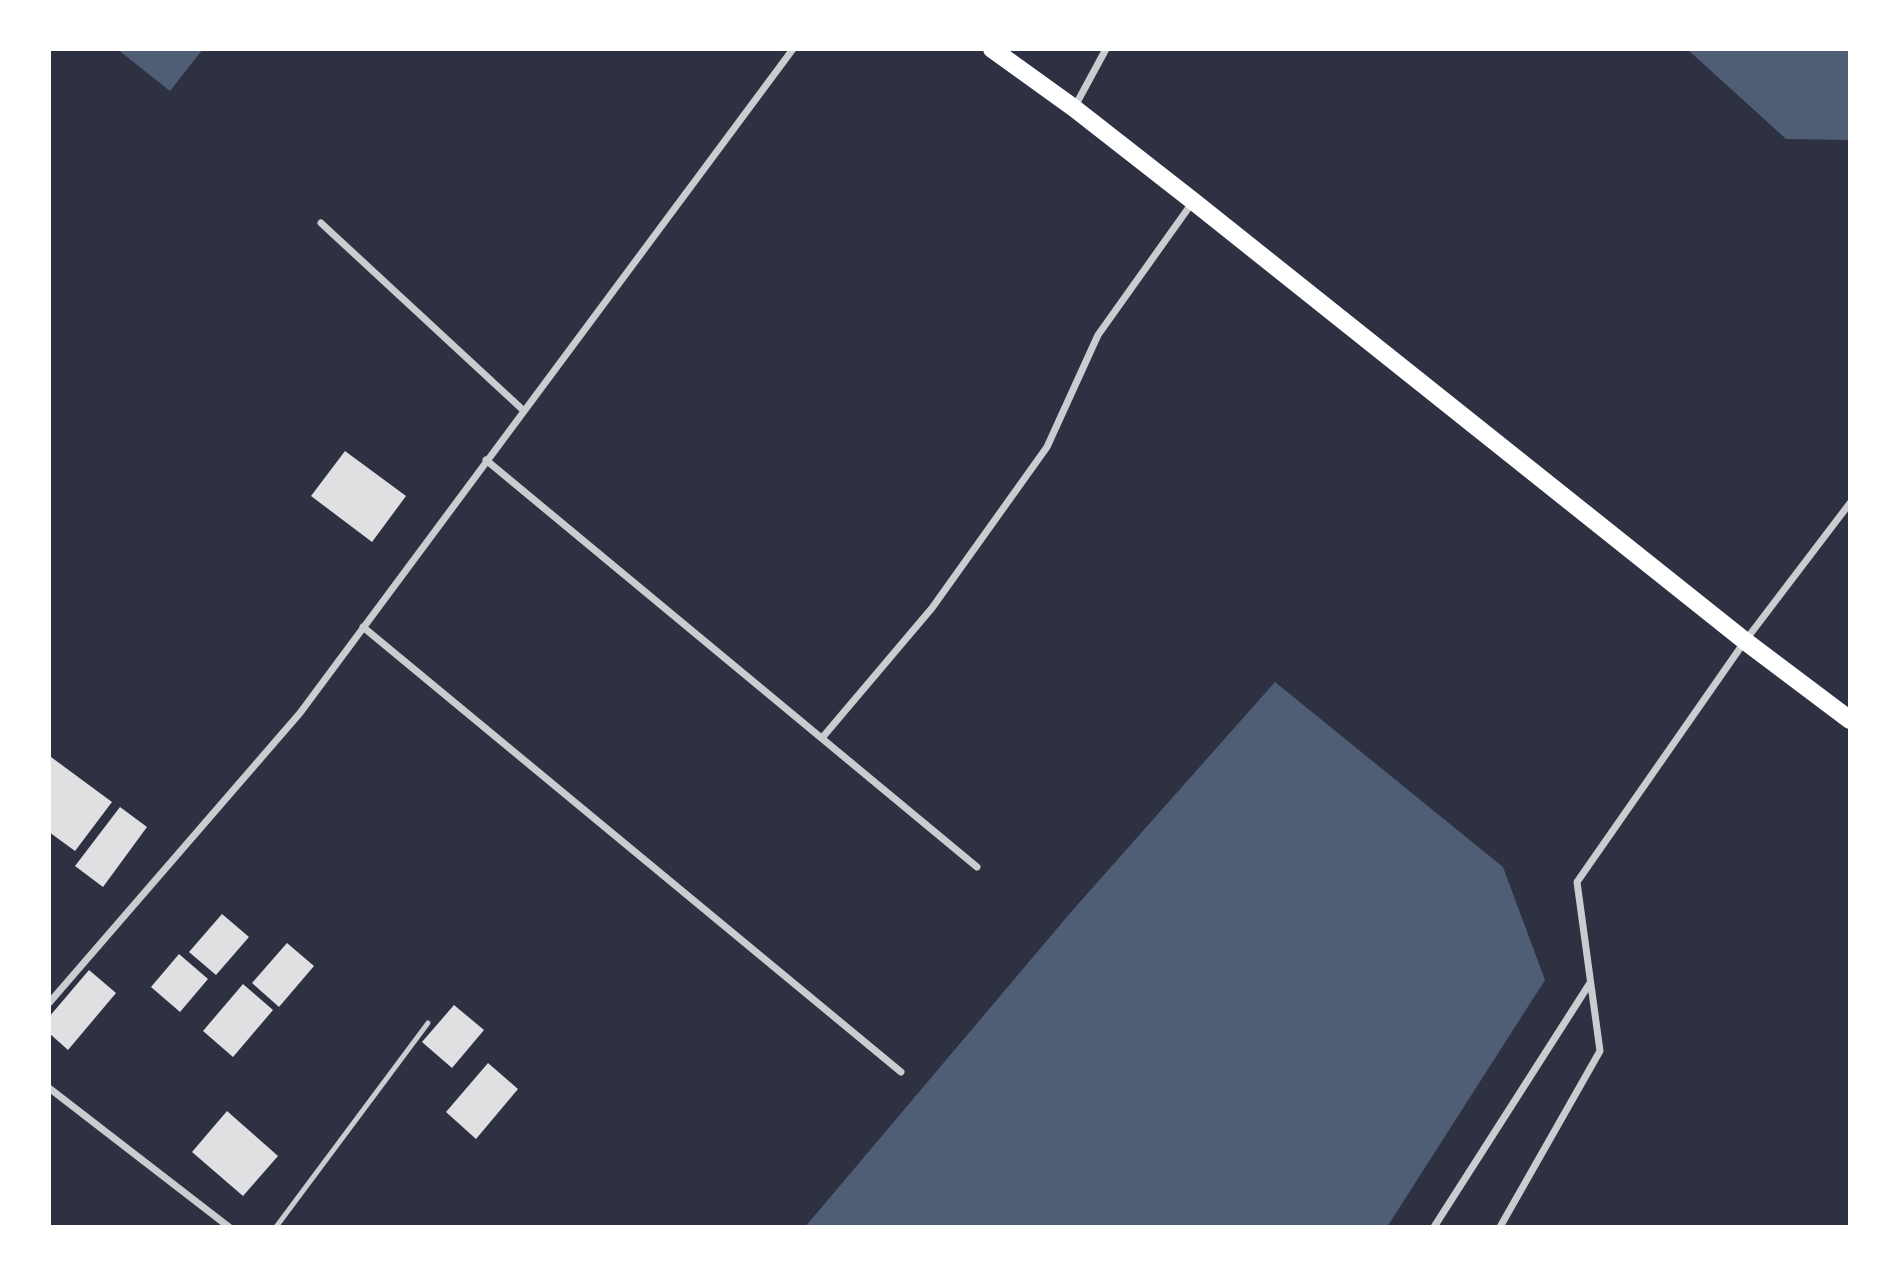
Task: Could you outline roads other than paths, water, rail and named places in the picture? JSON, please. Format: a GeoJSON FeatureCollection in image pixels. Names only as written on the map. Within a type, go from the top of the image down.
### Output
{"type":"FeatureCollection","features":[{"type":"Feature","properties":{"kind":"main road"},"geometry":{"type":"LineString","coordinates":[[992,49],[1074,108],[1193,201],[1745,641],[1850,720]]}},
{"type":"Feature","properties":{"kind":"street"},"geometry":{"type":"LineString","coordinates":[[49,1003],[300,713],[793,49]]}},
{"type":"Feature","properties":{"kind":"street"},"geometry":{"type":"LineString","coordinates":[[1074,108],[1106,49]]}},
{"type":"Feature","properties":{"kind":"street"},"geometry":{"type":"LineString","coordinates":[[822,738],[932,608],[1047,447],[1098,335],[1193,201]]}},
{"type":"Feature","properties":{"kind":"street"},"geometry":{"type":"LineString","coordinates":[[321,223],[523,410]]}},
{"type":"Feature","properties":{"kind":"street"},"geometry":{"type":"LineString","coordinates":[[486,460],[976,867]]}},
{"type":"Feature","properties":{"kind":"street"},"geometry":{"type":"LineString","coordinates":[[1500,1227],[1600,1051],[1577,882],[1745,641],[1850,503]]}},
{"type":"Feature","properties":{"kind":"street"},"geometry":{"type":"LineString","coordinates":[[363,627],[901,1072]]}},
{"type":"Feature","properties":{"kind":"street"},"geometry":{"type":"LineString","coordinates":[[1434,1227],[1591,982]]}},
{"type":"Feature","properties":{"kind":"street"},"geometry":{"type":"LineString","coordinates":[[49,1088],[229,1227]]}},
{"type":"Feature","properties":{"kind":"lane"},"geometry":{"type":"LineString","coordinates":[[276,1227],[428,1023]]}},
{"type":"Feature","properties":{"kind":"water"},"geometry":{"type":"Polygon","coordinates":[[[117,49],[203,49],[170,91],[117,49]]]}},
{"type":"Feature","properties":{"kind":"water"},"geometry":{"type":"Polygon","coordinates":[[[1687,49],[1850,49],[1850,140],[1786,139],[1687,49]]]}},
{"type":"Feature","properties":{"kind":"water"},"geometry":{"type":"Polygon","coordinates":[[[1275,682],[1503,867],[1545,980],[1387,1227],[805,1227],[1071,912],[1275,682]]]}}]}
